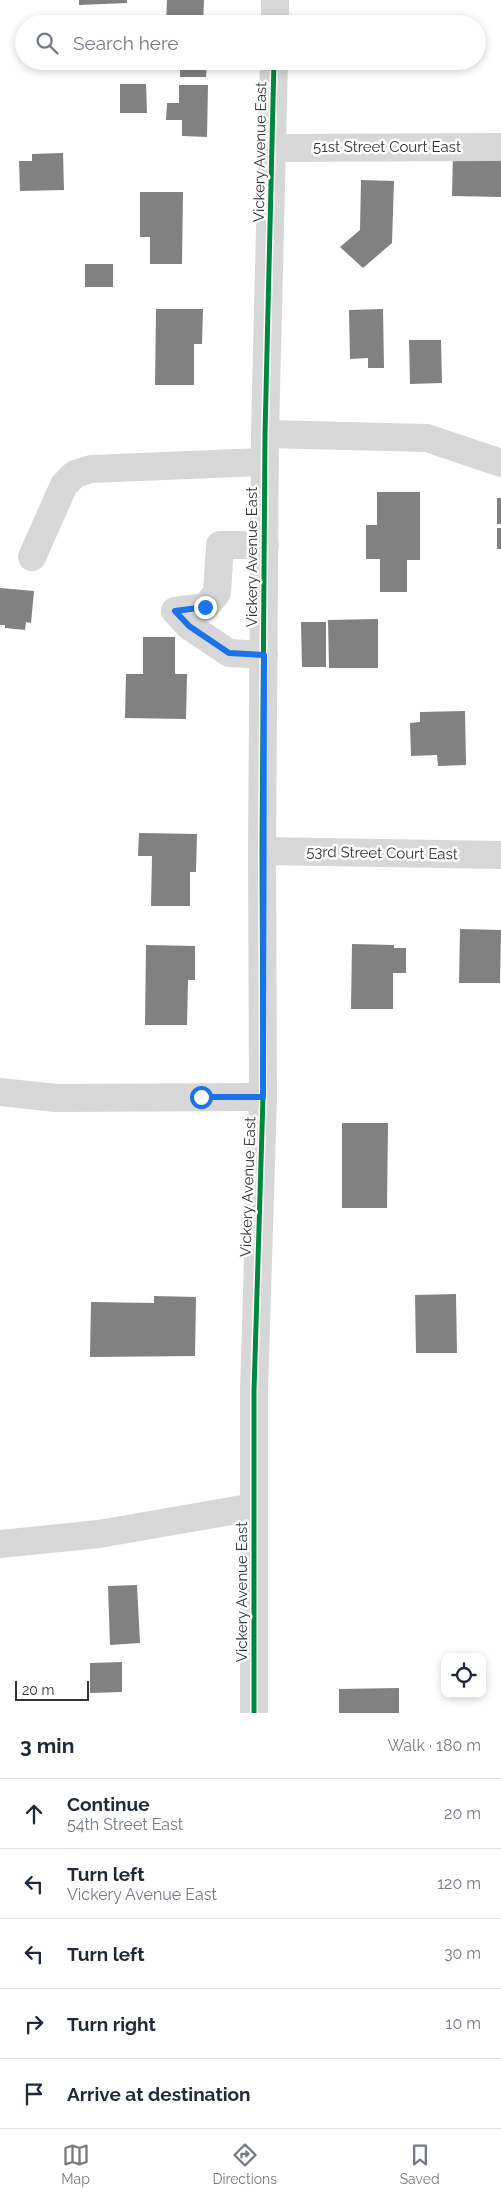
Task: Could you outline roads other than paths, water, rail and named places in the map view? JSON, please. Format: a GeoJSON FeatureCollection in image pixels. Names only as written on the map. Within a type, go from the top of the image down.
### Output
{"type":"FeatureCollection","features":[{"type":"Feature","properties":{"kind":"street"},"geometry":{"type":"LineString","coordinates":[[275,0],[275,15]]}},
{"type":"Feature","properties":{"kind":"street","name":"Vickery Avenue East"},"geometry":{"type":"LineString","coordinates":[[254,1713],[254,1390],[263,1097],[262,850],[265,434],[274,70]]}},
{"type":"Feature","properties":{"kind":"street","name":"51st Street Court East"},"geometry":{"type":"LineString","coordinates":[[272,148],[501,147]]}},
{"type":"Feature","properties":{"kind":"street"},"geometry":{"type":"LineString","coordinates":[[265,434],[427,438],[501,463]]}},
{"type":"Feature","properties":{"kind":"street"},"geometry":{"type":"LineString","coordinates":[[32,557],[64,485],[75,474],[91,469],[265,462]]}},
{"type":"Feature","properties":{"kind":"street"},"geometry":{"type":"LineString","coordinates":[[264,655],[229,653],[189,626],[175,611],[205,607],[217,593],[220,545],[265,545]]}},
{"type":"Feature","properties":{"kind":"street","name":"53rd Street Court East"},"geometry":{"type":"LineString","coordinates":[[262,850],[501,855]]}},
{"type":"Feature","properties":{"kind":"street"},"geometry":{"type":"LineString","coordinates":[[0,1092],[56,1098],[263,1097]]}},
{"type":"Feature","properties":{"kind":"street"},"geometry":{"type":"LineString","coordinates":[[0,1544],[99,1534],[254,1507]]}}]}
